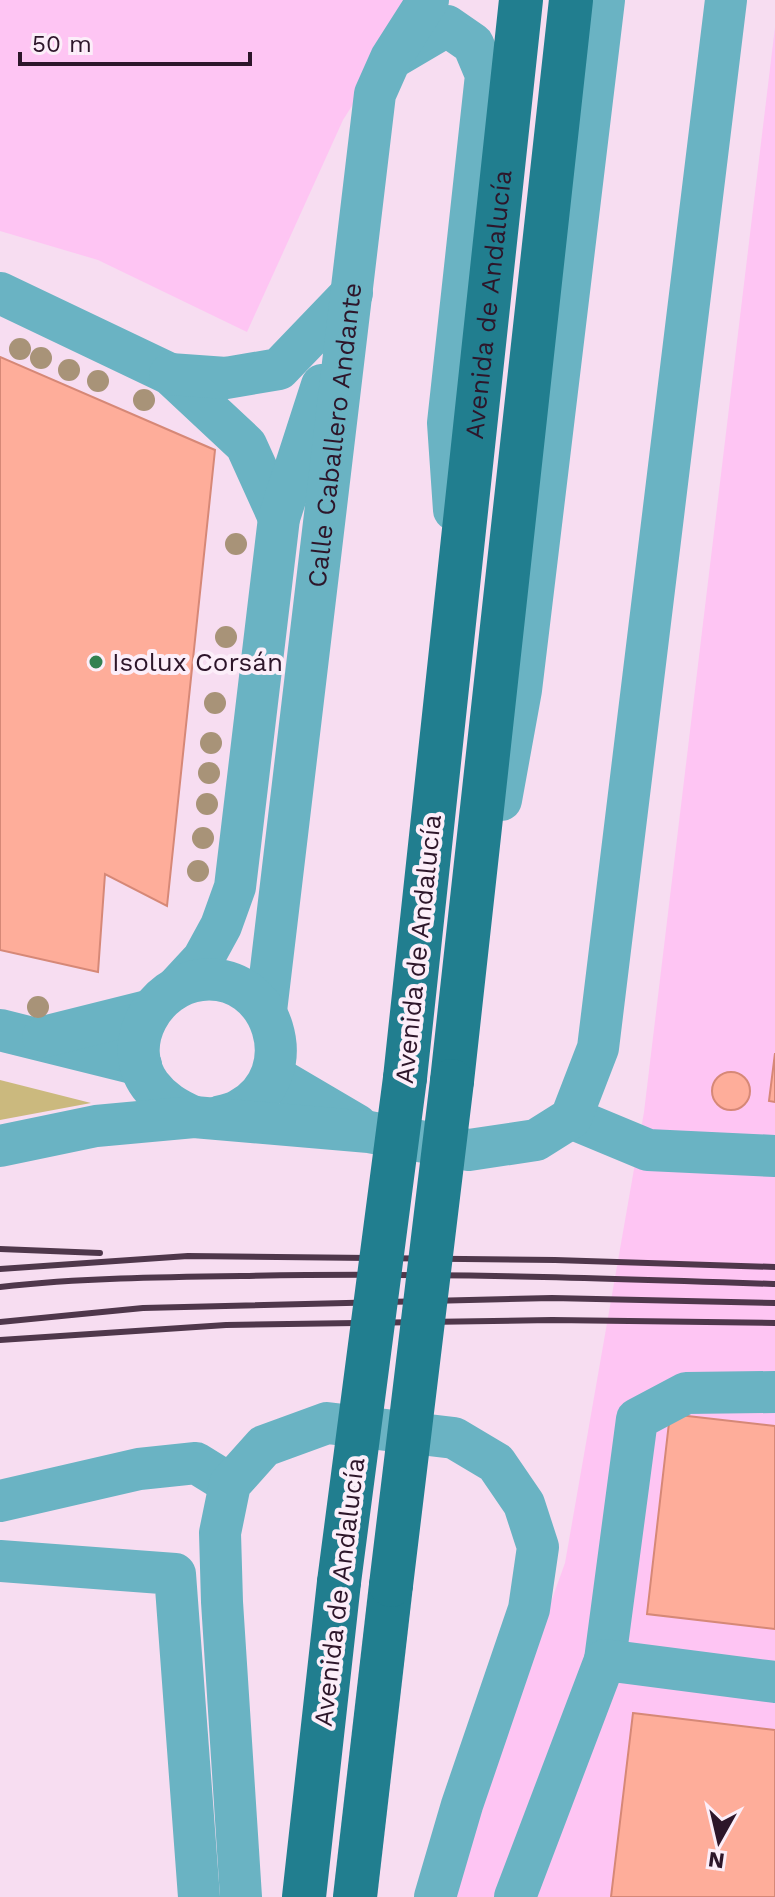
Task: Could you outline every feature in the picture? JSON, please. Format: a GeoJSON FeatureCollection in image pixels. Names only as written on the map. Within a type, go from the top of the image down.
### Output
{"type":"FeatureCollection","features":[{"type":"Feature","properties":{"kind":"main road","name":"Avenida de Andalucía"},"geometry":{"type":"LineString","coordinates":[[304,1897],[339,1582],[405,1078],[521,0]]}},
{"type":"Feature","properties":{"kind":"main road","name":"Avenida de Andalucía"},"geometry":{"type":"LineString","coordinates":[[355,1897],[452,1081],[571,0]]}},
{"type":"Feature","properties":{"kind":"street"},"geometry":{"type":"LineString","coordinates":[[170,374],[226,378],[279,369],[352,293],[375,94],[391,58],[428,0]]}},
{"type":"Feature","properties":{"kind":"street"},"geometry":{"type":"LineString","coordinates":[[452,1081],[521,690],[604,0]]}},
{"type":"Feature","properties":{"kind":"street"},"geometry":{"type":"LineString","coordinates":[[588,139],[617,0]]}},
{"type":"Feature","properties":{"kind":"street"},"geometry":{"type":"LineString","coordinates":[[164,998],[140,1036],[145,1074],[168,1105],[206,1117],[369,1132],[469,1150],[536,1140],[571,1118],[598,1048],[726,0]]}},
{"type":"Feature","properties":{"kind":"street"},"geometry":{"type":"LineString","coordinates":[[391,58],[447,26],[473,44],[486,75],[448,423],[459,574]]}},
{"type":"Feature","properties":{"kind":"street"},"geometry":{"type":"LineString","coordinates":[[0,293],[170,374],[246,445],[279,518]]}},
{"type":"Feature","properties":{"kind":"street","name":"Calle Caballero Andante"},"geometry":{"type":"LineString","coordinates":[[164,998],[203,959],[221,926],[235,887],[279,518],[352,293]]}},
{"type":"Feature","properties":{"kind":"street","name":"Calle Caballero Andante"},"geometry":{"type":"LineString","coordinates":[[266,1011],[352,293]]}},
{"type":"Feature","properties":{"kind":"street"},"geometry":{"type":"LineString","coordinates":[[0,1146],[96,1126],[206,1117],[241,1110],[260,1095],[272,1075],[278,1053],[275,1031],[266,1011],[249,993],[227,982],[202,980],[164,998],[19,1034]]}},
{"type":"Feature","properties":{"kind":"street"},"geometry":{"type":"LineString","coordinates":[[19,1034],[145,1074]]}},
{"type":"Feature","properties":{"kind":"street"},"geometry":{"type":"LineString","coordinates":[[96,1126],[145,1074]]}},
{"type":"Feature","properties":{"kind":"street"},"geometry":{"type":"LineString","coordinates":[[272,1075],[369,1132]]}},
{"type":"Feature","properties":{"kind":"street"},"geometry":{"type":"LineString","coordinates":[[571,1118],[648,1150],[775,1156]]}},
{"type":"Feature","properties":{"kind":"street"},"geometry":{"type":"LineString","coordinates":[[515,1897],[605,1660],[637,1419],[686,1393],[775,1392]]}},
{"type":"Feature","properties":{"kind":"street"},"geometry":{"type":"LineString","coordinates":[[241,1897],[220,1533],[230,1484],[264,1446],[327,1423],[454,1438],[496,1463],[524,1504],[538,1547],[529,1609],[462,1805],[435,1897]]}},
{"type":"Feature","properties":{"kind":"street"},"geometry":{"type":"LineString","coordinates":[[0,1501],[139,1469],[196,1463],[230,1484]]}},
{"type":"Feature","properties":{"kind":"street"},"geometry":{"type":"LineString","coordinates":[[0,1561],[175,1574],[199,1897]]}},
{"type":"Feature","properties":{"kind":"street"},"geometry":{"type":"LineString","coordinates":[[605,1660],[775,1682]]}},
{"type":"Feature","properties":{"kind":"shaded area"},"geometry":{"type":"Polygon","coordinates":[[[0,0],[419,0],[343,120],[247,332],[98,260],[0,231],[0,0]]]}},
{"type":"Feature","properties":{"kind":"shaded area"},"geometry":{"type":"Polygon","coordinates":[[[775,27],[775,1897],[456,1897],[462,1849],[565,1563],[644,1112],[775,27]]]}},
{"type":"Feature","properties":{"kind":"shaded area"},"geometry":{"type":"Polygon","coordinates":[[[0,1080],[91,1103],[0,1120],[0,1080]]]}},
{"type":"Feature","properties":{"kind":"building","name":"Isolux Corsán"},"geometry":{"type":"Polygon","coordinates":[[[0,357],[215,450],[167,906],[105,874],[98,972],[0,950],[0,357]]]}},
{"type":"Feature","properties":{"kind":"building"},"geometry":{"type":"Polygon","coordinates":[[[775,1053],[775,1102],[769,1101],[775,1053]]]}},
{"type":"Feature","properties":{"kind":"building"},"geometry":{"type":"Polygon","coordinates":[[[731,1072],[745,1077],[750,1091],[745,1105],[731,1110],[717,1105],[712,1091],[717,1077],[731,1072]]]}},
{"type":"Feature","properties":{"kind":"building"},"geometry":{"type":"Polygon","coordinates":[[[670,1414],[775,1426],[775,1629],[647,1614],[670,1414]]]}},
{"type":"Feature","properties":{"kind":"building"},"geometry":{"type":"Polygon","coordinates":[[[633,1713],[775,1730],[775,1897],[611,1897],[633,1713]]]}},
{"type":"Feature","properties":{"kind":"railway"},"geometry":{"type":"LineString","coordinates":[[0,1249],[100,1253]]}},
{"type":"Feature","properties":{"kind":"railway"},"geometry":{"type":"LineString","coordinates":[[0,1269],[188,1256],[555,1260],[775,1267]]}},
{"type":"Feature","properties":{"kind":"railway"},"geometry":{"type":"LineString","coordinates":[[0,1287],[121,1278],[309,1275],[508,1276],[775,1284]]}},
{"type":"Feature","properties":{"kind":"railway"},"geometry":{"type":"LineString","coordinates":[[0,1322],[143,1308],[552,1298],[775,1303]]}},
{"type":"Feature","properties":{"kind":"railway"},"geometry":{"type":"LineString","coordinates":[[0,1340],[226,1325],[552,1320],[775,1323]]}},
{"type":"Feature","properties":{"kind":"place","name":"Isolux Corsán"},"geometry":{"type":"Point","coordinates":[96,662]}}]}
